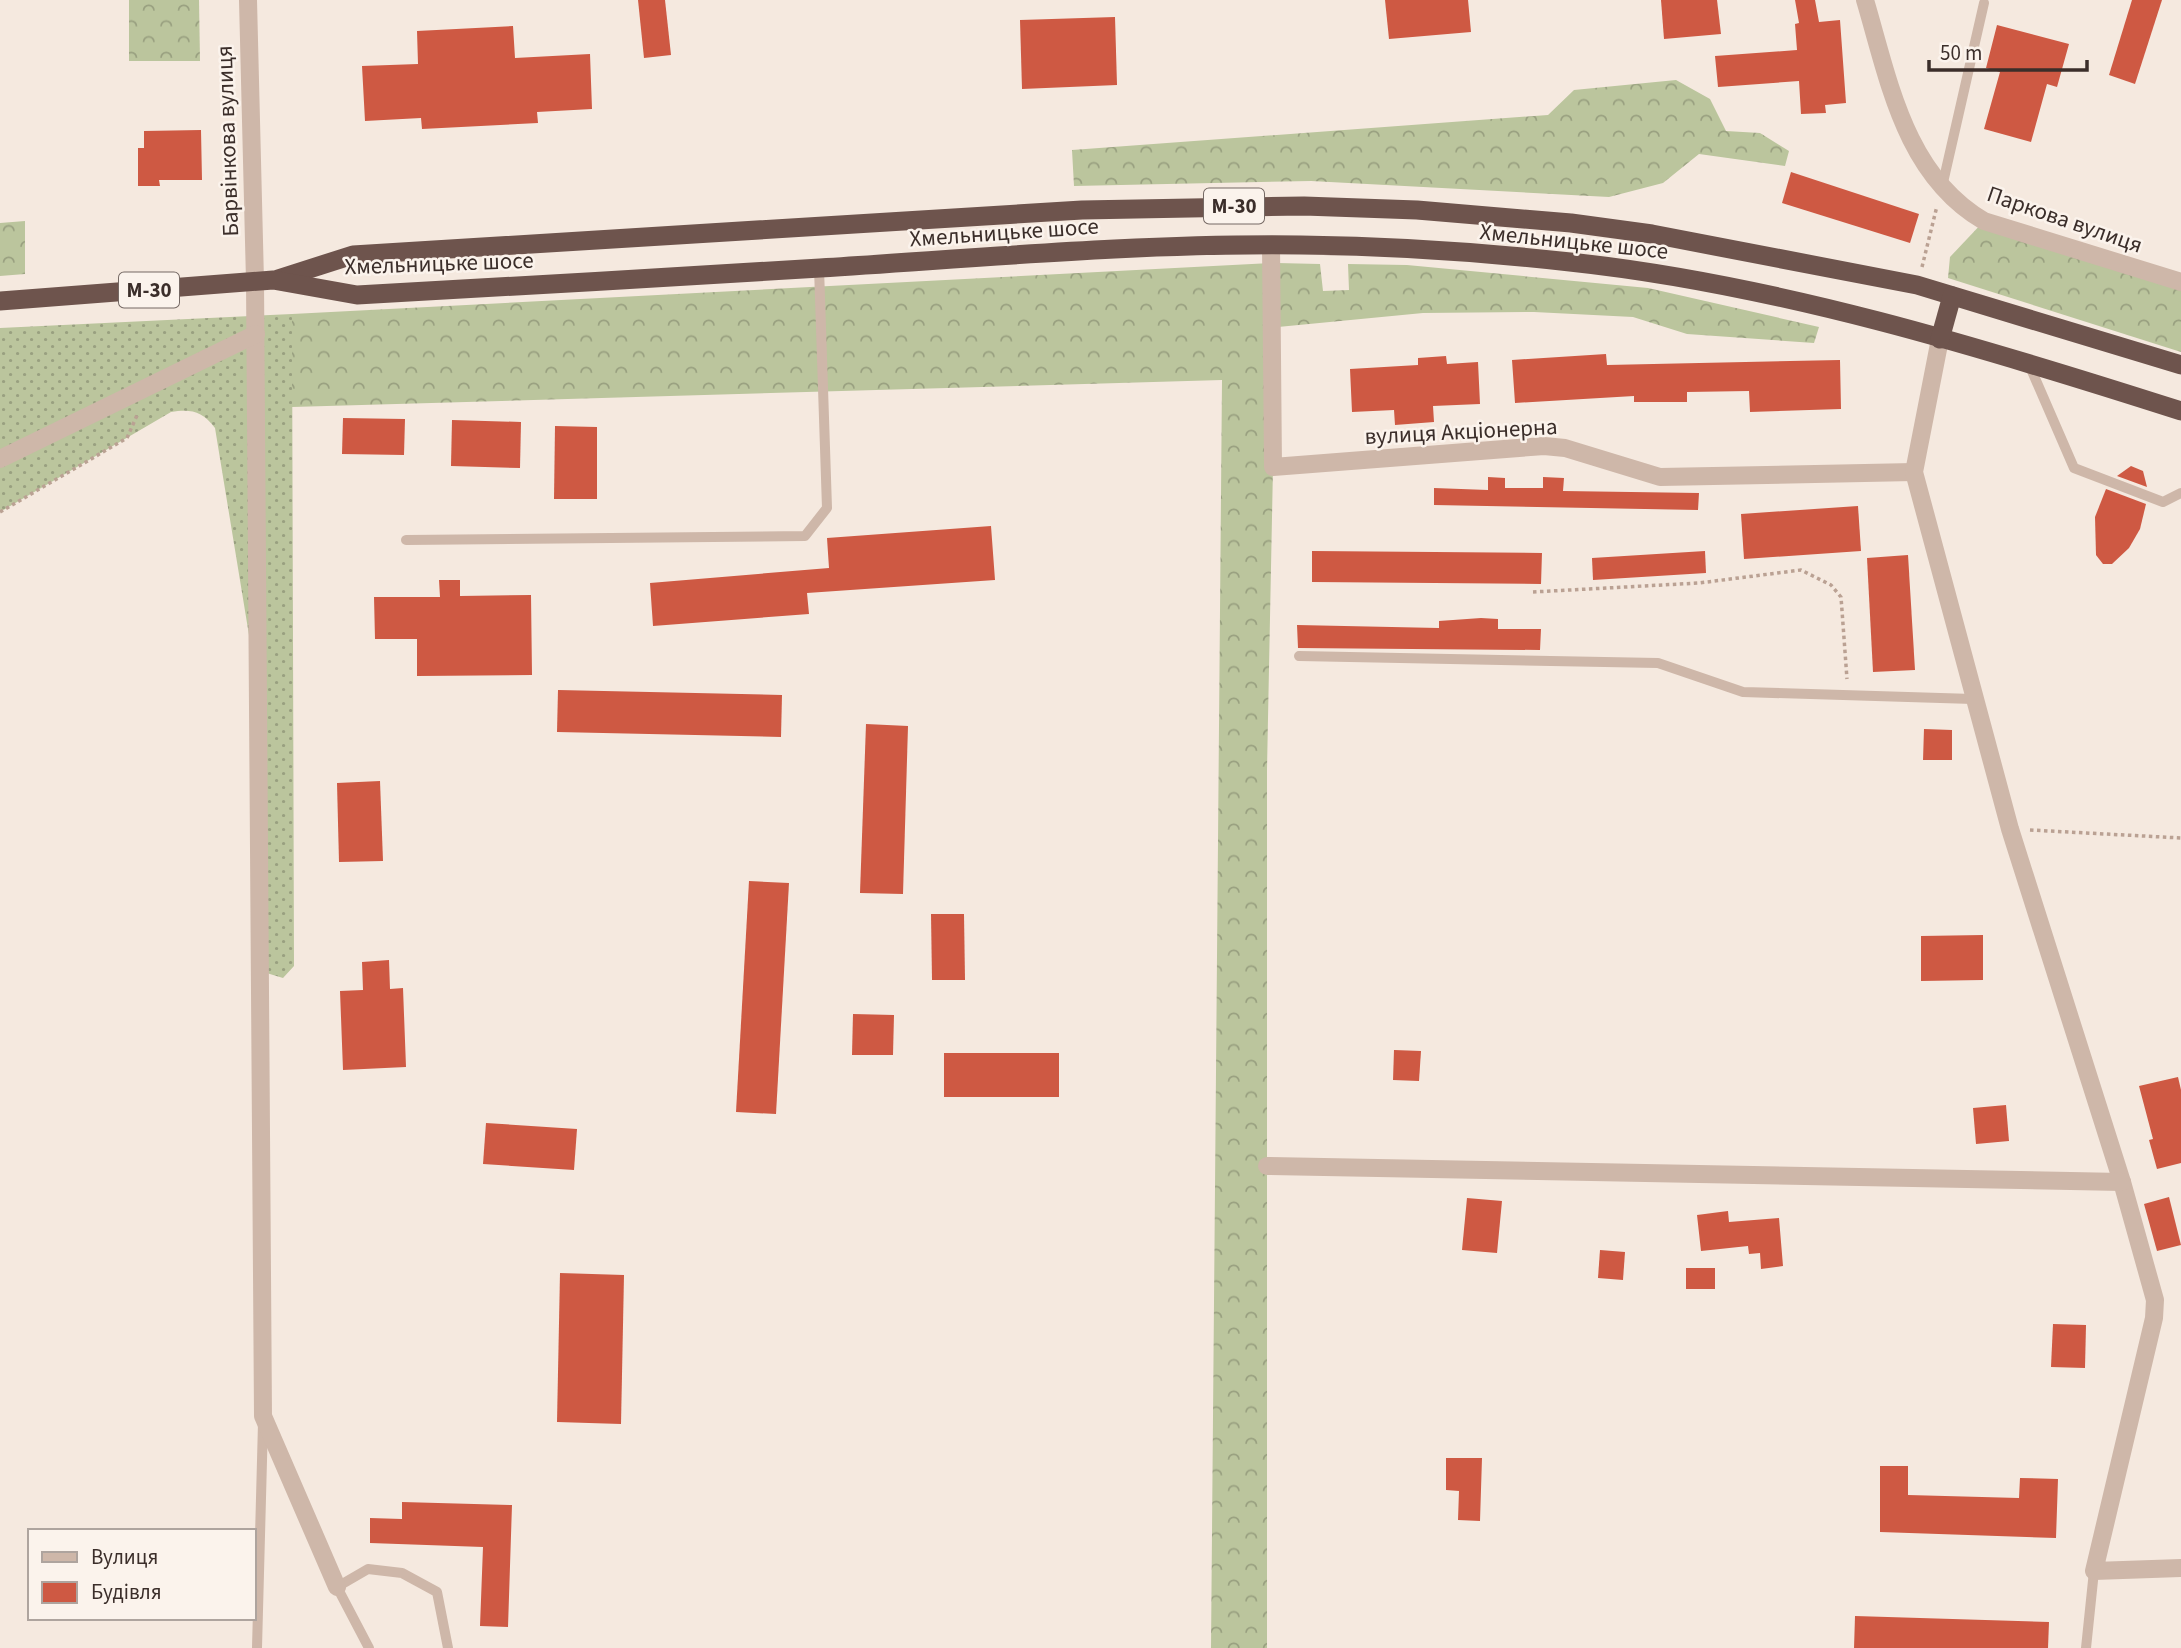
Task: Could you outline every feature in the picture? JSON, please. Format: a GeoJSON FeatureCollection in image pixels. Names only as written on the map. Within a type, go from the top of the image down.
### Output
{"type":"FeatureCollection","features":[{"type":"Feature","properties":{"kind":"highway","name":"Хмельницьке шосе"},"geometry":{"type":"LineString","coordinates":[[264,280],[353,256],[1082,210],[1304,206],[1417,210],[1571,223],[1720,247],[1917,285],[2181,365]]}},
{"type":"Feature","properties":{"kind":"highway","name":"Хмельницьке шосе"},"geometry":{"type":"LineString","coordinates":[[264,280],[357,295],[1085,250],[1271,245],[1415,249],[1632,270],[1706,282],[2028,362],[2181,411]]}},
{"type":"Feature","properties":{"kind":"highway","name":"М-30"},"geometry":{"type":"LineString","coordinates":[[0,301],[264,280]]}},
{"type":"Feature","properties":{"kind":"highway"},"geometry":{"type":"LineString","coordinates":[[1940,339],[1952,296]]}},
{"type":"Feature","properties":{"kind":"street","name":"Барвінкова вулиця"},"geometry":{"type":"LineString","coordinates":[[248,0],[264,280],[256,334],[263,1416]]}},
{"type":"Feature","properties":{"kind":"street","name":"Паркова вулиця"},"geometry":{"type":"LineString","coordinates":[[1865,0],[1903,125],[1921,160],[1961,208],[1984,221],[2181,282]]}},
{"type":"Feature","properties":{"kind":"street","name":"вулиця Акціонерна"},"geometry":{"type":"LineString","coordinates":[[1271,245],[1273,467],[1544,446],[1564,448],[1660,477],[1914,472]]}},
{"type":"Feature","properties":{"kind":"street"},"geometry":{"type":"LineString","coordinates":[[0,459],[256,334]]}},
{"type":"Feature","properties":{"kind":"street"},"geometry":{"type":"LineString","coordinates":[[1940,339],[1914,472],[2010,829],[2152,1282],[2154,1318],[2094,1570],[2181,1569]]}},
{"type":"Feature","properties":{"kind":"street"},"geometry":{"type":"LineString","coordinates":[[1267,1166],[2122,1182]]}},
{"type":"Feature","properties":{"kind":"street"},"geometry":{"type":"LineString","coordinates":[[263,1416],[337,1587]]}},
{"type":"Feature","properties":{"kind":"lane"},"geometry":{"type":"LineString","coordinates":[[1942,187],[1984,3]]}},
{"type":"Feature","properties":{"kind":"lane"},"geometry":{"type":"LineString","coordinates":[[406,540],[805,536],[827,508],[819,268]]}},
{"type":"Feature","properties":{"kind":"lane"},"geometry":{"type":"LineString","coordinates":[[2028,362],[2074,468],[2163,502],[2181,493]]}},
{"type":"Feature","properties":{"kind":"lane"},"geometry":{"type":"LineString","coordinates":[[1299,656],[1658,663],[1742,692],[1973,699]]}},
{"type":"Feature","properties":{"kind":"lane"},"geometry":{"type":"LineString","coordinates":[[257,1648],[263,1416]]}},
{"type":"Feature","properties":{"kind":"lane"},"geometry":{"type":"LineString","coordinates":[[369,1648],[337,1587],[368,1569],[402,1573],[437,1592],[448,1648]]}},
{"type":"Feature","properties":{"kind":"lane"},"geometry":{"type":"LineString","coordinates":[[2086,1648],[2094,1570]]}},
{"type":"Feature","properties":{"kind":"path"},"geometry":{"type":"LineString","coordinates":[[1922,265],[1942,187]]}},
{"type":"Feature","properties":{"kind":"path"},"geometry":{"type":"LineString","coordinates":[[0,512],[127,438],[151,386]]}},
{"type":"Feature","properties":{"kind":"path"},"geometry":{"type":"LineString","coordinates":[[1533,592],[1699,583],[1801,570],[1831,585],[1841,597],[1848,695]]}},
{"type":"Feature","properties":{"kind":"path"},"geometry":{"type":"LineString","coordinates":[[2010,829],[2181,838]]}},
{"type":"Feature","properties":{"kind":"green space"},"geometry":{"type":"Polygon","coordinates":[[[129,0],[199,0],[200,61],[129,61],[129,0]]]}},
{"type":"Feature","properties":{"kind":"green space"},"geometry":{"type":"Polygon","coordinates":[[[1676,80],[1710,99],[1726,131],[1760,133],[1789,151],[1785,166],[1699,154],[1663,183],[1609,197],[1311,181],[1074,186],[1072,150],[1548,115],[1574,90],[1676,80]]]}},
{"type":"Feature","properties":{"kind":"green space"},"geometry":{"type":"Polygon","coordinates":[[[25,221],[25,274],[0,276],[0,223],[25,221]]]}},
{"type":"Feature","properties":{"kind":"green space"},"geometry":{"type":"Polygon","coordinates":[[[1984,221],[2181,282],[2181,352],[1948,278],[1950,257],[1984,221]]]}},
{"type":"Feature","properties":{"kind":"green space"},"geometry":{"type":"Polygon","coordinates":[[[1271,263],[1273,467],[1267,769],[1267,1648],[1211,1648],[1222,380],[292,407],[292,314],[1271,263]]]}},
{"type":"Feature","properties":{"kind":"green space"},"geometry":{"type":"Polygon","coordinates":[[[1277,263],[1320,264],[1323,291],[1349,290],[1348,264],[1407,265],[1648,288],[1819,327],[1814,343],[1687,334],[1633,317],[1534,312],[1423,313],[1278,327],[1277,263]]]}},
{"type":"Feature","properties":{"kind":"green space"},"geometry":{"type":"Polygon","coordinates":[[[292,314],[294,966],[283,978],[260,971],[259,696],[215,428],[196,412],[171,412],[0,512],[0,328],[292,314]]]}},
{"type":"Feature","properties":{"kind":"building"},"geometry":{"type":"Polygon","coordinates":[[[638,0],[665,0],[671,55],[644,58],[638,0]]]}},
{"type":"Feature","properties":{"kind":"building"},"geometry":{"type":"Polygon","coordinates":[[[1385,0],[1468,0],[1471,32],[1389,39],[1385,0]]]}},
{"type":"Feature","properties":{"kind":"building"},"geometry":{"type":"Polygon","coordinates":[[[1661,0],[1717,0],[1721,34],[1664,39],[1661,0]]]}},
{"type":"Feature","properties":{"kind":"building"},"geometry":{"type":"Polygon","coordinates":[[[1795,0],[1815,0],[1819,22],[1840,20],[1846,103],[1825,105],[1826,113],[1801,114],[1799,81],[1718,87],[1715,56],[1797,50],[1795,24],[1799,23],[1795,0]]]}},
{"type":"Feature","properties":{"kind":"building"},"geometry":{"type":"Polygon","coordinates":[[[2132,0],[2162,0],[2135,84],[2109,75],[2132,0]]]}},
{"type":"Feature","properties":{"kind":"building"},"geometry":{"type":"Polygon","coordinates":[[[1115,17],[1117,85],[1022,89],[1020,20],[1115,17]]]}},
{"type":"Feature","properties":{"kind":"building"},"geometry":{"type":"Polygon","coordinates":[[[1997,25],[2069,44],[2057,87],[2047,84],[2031,142],[1984,129],[2000,72],[1986,68],[1997,25]]]}},
{"type":"Feature","properties":{"kind":"building"},"geometry":{"type":"Polygon","coordinates":[[[513,26],[515,58],[590,54],[592,109],[537,112],[538,123],[422,129],[421,118],[365,121],[362,66],[418,64],[417,31],[513,26]]]}},
{"type":"Feature","properties":{"kind":"building"},"geometry":{"type":"Polygon","coordinates":[[[201,130],[202,180],[159,180],[160,186],[138,186],[138,148],[144,148],[144,131],[201,130]]]}},
{"type":"Feature","properties":{"kind":"building"},"geometry":{"type":"Polygon","coordinates":[[[1791,172],[1919,214],[1910,243],[1782,203],[1791,172]]]}},
{"type":"Feature","properties":{"kind":"building"},"geometry":{"type":"Polygon","coordinates":[[[1606,354],[1607,365],[1840,360],[1841,409],[1750,412],[1749,391],[1687,392],[1687,402],[1634,402],[1634,396],[1515,403],[1512,360],[1606,354]]]}},
{"type":"Feature","properties":{"kind":"building"},"geometry":{"type":"Polygon","coordinates":[[[1446,356],[1447,364],[1478,362],[1480,404],[1433,406],[1434,422],[1395,425],[1394,410],[1352,412],[1350,369],[1418,365],[1418,358],[1446,356]]]}},
{"type":"Feature","properties":{"kind":"building"},"geometry":{"type":"Polygon","coordinates":[[[343,418],[405,419],[404,455],[342,454],[343,418]]]}},
{"type":"Feature","properties":{"kind":"building"},"geometry":{"type":"Polygon","coordinates":[[[452,420],[521,422],[520,468],[451,466],[452,420]]]}},
{"type":"Feature","properties":{"kind":"building"},"geometry":{"type":"Polygon","coordinates":[[[555,426],[597,427],[597,499],[554,499],[555,426]]]}},
{"type":"Feature","properties":{"kind":"building"},"geometry":{"type":"Polygon","coordinates":[[[2131,466],[2143,471],[2147,487],[2117,476],[2131,466]]]}},
{"type":"Feature","properties":{"kind":"building"},"geometry":{"type":"Polygon","coordinates":[[[1488,477],[1505,478],[1505,488],[1543,488],[1543,477],[1564,478],[1563,491],[1699,493],[1698,510],[1434,505],[1434,488],[1488,490],[1488,477]]]}},
{"type":"Feature","properties":{"kind":"building"},"geometry":{"type":"Polygon","coordinates":[[[2106,489],[2146,504],[2140,529],[2129,548],[2112,564],[2103,564],[2096,555],[2095,517],[2106,489]]]}},
{"type":"Feature","properties":{"kind":"building"},"geometry":{"type":"Polygon","coordinates":[[[1858,506],[1861,551],[1744,559],[1741,514],[1858,506]]]}},
{"type":"Feature","properties":{"kind":"building"},"geometry":{"type":"Polygon","coordinates":[[[991,526],[995,580],[807,593],[809,614],[653,626],[650,583],[829,568],[827,538],[991,526]]]}},
{"type":"Feature","properties":{"kind":"building"},"geometry":{"type":"Polygon","coordinates":[[[1312,551],[1542,553],[1541,584],[1312,582],[1312,551]]]}},
{"type":"Feature","properties":{"kind":"building"},"geometry":{"type":"Polygon","coordinates":[[[1705,551],[1706,573],[1593,580],[1592,558],[1705,551]]]}},
{"type":"Feature","properties":{"kind":"building"},"geometry":{"type":"Polygon","coordinates":[[[1908,555],[1915,670],[1873,672],[1867,558],[1908,555]]]}},
{"type":"Feature","properties":{"kind":"building"},"geometry":{"type":"Polygon","coordinates":[[[439,580],[460,580],[460,596],[531,595],[532,675],[417,676],[417,639],[375,639],[374,597],[440,597],[439,580]]]}},
{"type":"Feature","properties":{"kind":"building"},"geometry":{"type":"Polygon","coordinates":[[[1498,619],[1498,629],[1541,629],[1540,650],[1298,648],[1297,625],[1439,628],[1439,621],[1498,619]]]}},
{"type":"Feature","properties":{"kind":"building"},"geometry":{"type":"Polygon","coordinates":[[[558,690],[782,695],[781,737],[557,732],[558,690]]]}},
{"type":"Feature","properties":{"kind":"building"},"geometry":{"type":"Polygon","coordinates":[[[866,724],[908,726],[903,894],[860,893],[866,724]]]}},
{"type":"Feature","properties":{"kind":"building"},"geometry":{"type":"Polygon","coordinates":[[[1924,729],[1952,730],[1952,760],[1923,760],[1924,729]]]}},
{"type":"Feature","properties":{"kind":"building"},"geometry":{"type":"Polygon","coordinates":[[[380,781],[383,861],[339,862],[337,783],[380,781]]]}},
{"type":"Feature","properties":{"kind":"building"},"geometry":{"type":"Polygon","coordinates":[[[749,881],[789,883],[776,1114],[736,1112],[749,881]]]}},
{"type":"Feature","properties":{"kind":"building"},"geometry":{"type":"Polygon","coordinates":[[[931,914],[964,914],[965,980],[932,980],[931,914]]]}},
{"type":"Feature","properties":{"kind":"building"},"geometry":{"type":"Polygon","coordinates":[[[1983,935],[1983,980],[1921,981],[1921,936],[1983,935]]]}},
{"type":"Feature","properties":{"kind":"building"},"geometry":{"type":"Polygon","coordinates":[[[389,960],[390,989],[403,988],[406,1067],[343,1070],[340,991],[363,990],[362,962],[389,960]]]}},
{"type":"Feature","properties":{"kind":"building"},"geometry":{"type":"Polygon","coordinates":[[[853,1014],[894,1015],[893,1055],[852,1055],[853,1014]]]}},
{"type":"Feature","properties":{"kind":"building"},"geometry":{"type":"Polygon","coordinates":[[[1394,1050],[1421,1051],[1419,1081],[1393,1080],[1394,1050]]]}},
{"type":"Feature","properties":{"kind":"building"},"geometry":{"type":"Polygon","coordinates":[[[944,1053],[1059,1053],[1059,1097],[944,1097],[944,1053]]]}},
{"type":"Feature","properties":{"kind":"building"},"geometry":{"type":"Polygon","coordinates":[[[2178,1077],[2181,1090],[2181,1163],[2157,1169],[2149,1140],[2153,1139],[2139,1086],[2178,1077]]]}},
{"type":"Feature","properties":{"kind":"building"},"geometry":{"type":"Polygon","coordinates":[[[2006,1105],[2009,1141],[1976,1144],[1973,1108],[2006,1105]]]}},
{"type":"Feature","properties":{"kind":"building"},"geometry":{"type":"Polygon","coordinates":[[[486,1123],[577,1129],[574,1170],[483,1164],[486,1123]]]}},
{"type":"Feature","properties":{"kind":"building"},"geometry":{"type":"Polygon","coordinates":[[[2169,1197],[2181,1245],[2157,1251],[2144,1204],[2169,1197]]]}},
{"type":"Feature","properties":{"kind":"building"},"geometry":{"type":"Polygon","coordinates":[[[1467,1198],[1502,1201],[1497,1253],[1462,1250],[1467,1198]]]}},
{"type":"Feature","properties":{"kind":"building"},"geometry":{"type":"Polygon","coordinates":[[[1728,1211],[1729,1222],[1779,1218],[1783,1266],[1761,1269],[1760,1253],[1749,1254],[1748,1246],[1701,1251],[1697,1215],[1728,1211]]]}},
{"type":"Feature","properties":{"kind":"building"},"geometry":{"type":"Polygon","coordinates":[[[1600,1250],[1625,1252],[1623,1280],[1598,1278],[1600,1250]]]}},
{"type":"Feature","properties":{"kind":"building"},"geometry":{"type":"Polygon","coordinates":[[[1686,1268],[1715,1268],[1715,1289],[1686,1289],[1686,1268]]]}},
{"type":"Feature","properties":{"kind":"building"},"geometry":{"type":"Polygon","coordinates":[[[560,1273],[624,1275],[621,1424],[557,1422],[560,1273]]]}},
{"type":"Feature","properties":{"kind":"building"},"geometry":{"type":"Polygon","coordinates":[[[2053,1324],[2086,1325],[2085,1368],[2051,1367],[2053,1324]]]}},
{"type":"Feature","properties":{"kind":"building"},"geometry":{"type":"Polygon","coordinates":[[[1446,1458],[1482,1458],[1480,1521],[1458,1520],[1459,1491],[1446,1490],[1446,1458]]]}},
{"type":"Feature","properties":{"kind":"building"},"geometry":{"type":"Polygon","coordinates":[[[1880,1466],[1908,1466],[1908,1495],[2019,1498],[2020,1478],[2058,1479],[2056,1538],[1880,1532],[1880,1466]]]}},
{"type":"Feature","properties":{"kind":"building"},"geometry":{"type":"Polygon","coordinates":[[[402,1502],[512,1505],[508,1627],[480,1626],[483,1547],[370,1543],[370,1518],[402,1519],[402,1502]]]}},
{"type":"Feature","properties":{"kind":"building"},"geometry":{"type":"Polygon","coordinates":[[[1855,1616],[2049,1622],[2048,1648],[1854,1648],[1855,1616]]]}}]}
